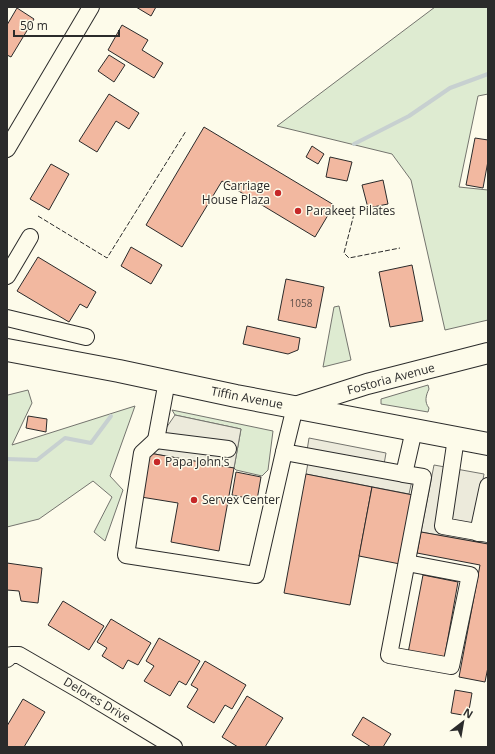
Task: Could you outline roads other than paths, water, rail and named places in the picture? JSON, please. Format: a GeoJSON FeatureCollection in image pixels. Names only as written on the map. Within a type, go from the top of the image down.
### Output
{"type":"FeatureCollection","features":[{"type":"Feature","properties":{"kind":"highway","name":"Tiffin Avenue"},"geometry":{"type":"LineString","coordinates":[[7,350],[236,396],[488,444]]}},
{"type":"Feature","properties":{"kind":"main road","name":"Fostoria Avenue"},"geometry":{"type":"LineString","coordinates":[[295,407],[367,384],[488,353]]}},
{"type":"Feature","properties":{"kind":"street"},"geometry":{"type":"LineString","coordinates":[[7,149],[13,126],[90,7]]}},
{"type":"Feature","properties":{"kind":"street"},"geometry":{"type":"LineString","coordinates":[[7,276],[30,237]]}},
{"type":"Feature","properties":{"kind":"street"},"geometry":{"type":"LineString","coordinates":[[7,318],[86,337]]}},
{"type":"Feature","properties":{"kind":"street"},"geometry":{"type":"LineString","coordinates":[[167,381],[156,440],[142,453],[126,555],[256,575],[295,407]]}},
{"type":"Feature","properties":{"kind":"street"},"geometry":{"type":"LineString","coordinates":[[404,474],[414,430]]}},
{"type":"Feature","properties":{"kind":"street"},"geometry":{"type":"LineString","coordinates":[[456,438],[443,526],[483,534],[488,485]]}},
{"type":"Feature","properties":{"kind":"street"},"geometry":{"type":"LineString","coordinates":[[156,440],[228,449]]}},
{"type":"Feature","properties":{"kind":"street"},"geometry":{"type":"LineString","coordinates":[[284,452],[423,477],[389,655],[452,666],[470,575],[407,563]]}},
{"type":"Feature","properties":{"kind":"street","name":"Delores Drive"},"geometry":{"type":"LineString","coordinates":[[13,657],[83,692],[174,747]]}},
{"type":"Feature","properties":{"kind":"waterway"},"geometry":{"type":"LineString","coordinates":[[354,144],[409,116],[450,88],[488,74]]}},
{"type":"Feature","properties":{"kind":"waterway"},"geometry":{"type":"LineString","coordinates":[[7,459],[37,460],[65,438],[91,443],[111,416]]}},
{"type":"Feature","properties":{"kind":"place","name":"Carriage House Plaza"},"geometry":{"type":"Point","coordinates":[278,193]}},
{"type":"Feature","properties":{"kind":"place","name":"Parakeet Pilates"},"geometry":{"type":"Point","coordinates":[298,211]}},
{"type":"Feature","properties":{"kind":"place","name":"Papa John's"},"geometry":{"type":"Point","coordinates":[157,462]}},
{"type":"Feature","properties":{"kind":"place","name":"Servex Center"},"geometry":{"type":"Point","coordinates":[194,500]}}]}
